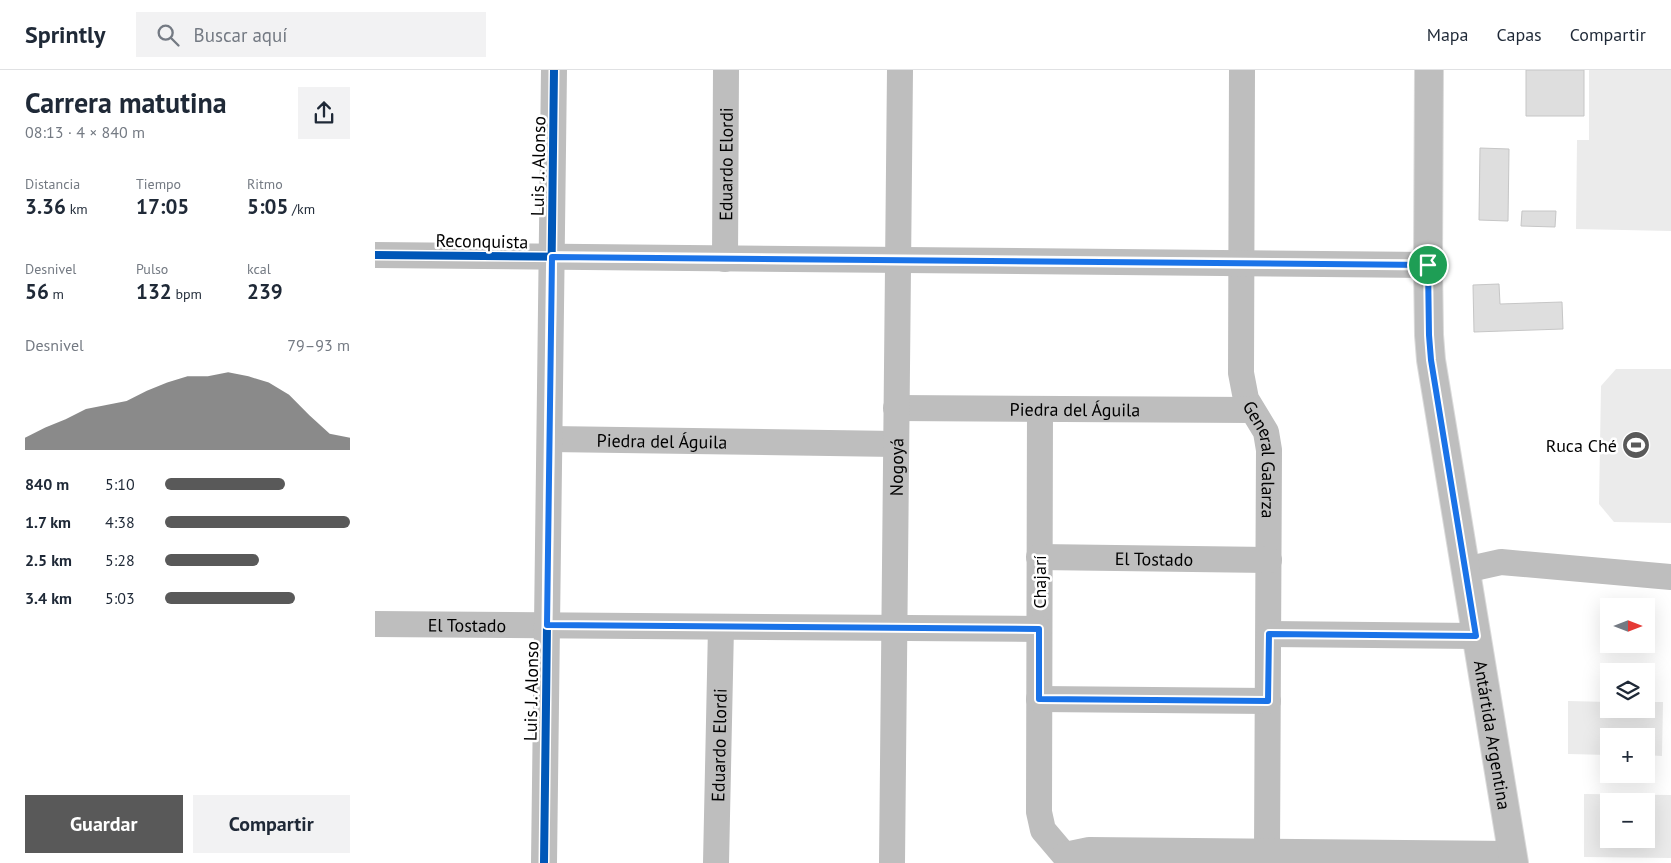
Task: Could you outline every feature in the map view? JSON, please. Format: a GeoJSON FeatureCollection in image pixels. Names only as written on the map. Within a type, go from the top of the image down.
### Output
{"type":"FeatureCollection","features":[{"type":"Feature","properties":{"kind":"main road","name":"Antártida Argentina"},"geometry":{"type":"LineString","coordinates":[[1429,70],[1428,265],[1431,360],[1514,858]]}},
{"type":"Feature","properties":{"kind":"street","name":"Luis J. Alonso"},"geometry":{"type":"LineString","coordinates":[[544,863],[554,70]]}},
{"type":"Feature","properties":{"kind":"street","name":"Eduardo Elordi"},"geometry":{"type":"LineString","coordinates":[[725,259],[726,70]]}},
{"type":"Feature","properties":{"kind":"street","name":"Nogoyá"},"geometry":{"type":"LineString","coordinates":[[891,863],[900,70]]}},
{"type":"Feature","properties":{"kind":"street","name":"General Galarza"},"geometry":{"type":"LineString","coordinates":[[1243,70],[1241,372],[1246,399],[1261,423],[1269,442],[1267,852]]}},
{"type":"Feature","properties":{"kind":"street","name":"Reconquista"},"geometry":{"type":"LineString","coordinates":[[375,255],[1428,265]]}},
{"type":"Feature","properties":{"kind":"street","name":"Piedra del Águila"},"geometry":{"type":"LineString","coordinates":[[897,408],[1252,410]]}},
{"type":"Feature","properties":{"kind":"street","name":"Chajarí"},"geometry":{"type":"LineString","coordinates":[[1040,409],[1038,804],[1040,822],[1048,837],[1068,859]]}},
{"type":"Feature","properties":{"kind":"street","name":"Piedra del Águila"},"geometry":{"type":"LineString","coordinates":[[550,439],[896,444]]}},
{"type":"Feature","properties":{"kind":"street","name":"El Tostado"},"geometry":{"type":"LineString","coordinates":[[1039,557],[1269,560]]}},
{"type":"Feature","properties":{"kind":"street"},"geometry":{"type":"LineString","coordinates":[[1465,570],[1501,562],[1671,577]]}},
{"type":"Feature","properties":{"kind":"street","name":"El Tostado"},"geometry":{"type":"LineString","coordinates":[[375,624],[1039,629]]}},
{"type":"Feature","properties":{"kind":"street","name":"Eduardo Elordi"},"geometry":{"type":"LineString","coordinates":[[716,863],[721,627]]}},
{"type":"Feature","properties":{"kind":"street"},"geometry":{"type":"LineString","coordinates":[[1269,634],[1476,636]]}},
{"type":"Feature","properties":{"kind":"street"},"geometry":{"type":"LineString","coordinates":[[1039,699],[1268,701]]}},
{"type":"Feature","properties":{"kind":"street"},"geometry":{"type":"LineString","coordinates":[[1068,859],[1089,850],[1514,858]]}},
{"type":"Feature","properties":{"kind":"shaded area"},"geometry":{"type":"Polygon","coordinates":[[[1589,70],[1671,70],[1671,231],[1576,229],[1577,140],[1589,140],[1589,70]]]}},
{"type":"Feature","properties":{"kind":"shaded area","name":"Ruca Ché"},"geometry":{"type":"Polygon","coordinates":[[[1616,369],[1671,369],[1671,523],[1614,522],[1599,504],[1601,386],[1616,369]]]}},
{"type":"Feature","properties":{"kind":"shaded area"},"geometry":{"type":"Polygon","coordinates":[[[1568,701],[1600,702],[1600,718],[1655,718],[1655,702],[1663,702],[1662,756],[1655,756],[1655,728],[1600,728],[1600,755],[1568,754],[1568,701]]]}},
{"type":"Feature","properties":{"kind":"shaded area"},"geometry":{"type":"Polygon","coordinates":[[[1584,794],[1600,794],[1600,848],[1655,848],[1655,795],[1671,795],[1671,858],[1584,857],[1584,794]]]}},
{"type":"Feature","properties":{"kind":"building"},"geometry":{"type":"Polygon","coordinates":[[[1526,70],[1584,70],[1584,116],[1526,116],[1526,70]]]}},
{"type":"Feature","properties":{"kind":"building"},"geometry":{"type":"Polygon","coordinates":[[[1480,148],[1509,149],[1508,221],[1479,220],[1480,148]]]}},
{"type":"Feature","properties":{"kind":"building"},"geometry":{"type":"Polygon","coordinates":[[[1522,211],[1556,211],[1555,227],[1521,226],[1522,211]]]}},
{"type":"Feature","properties":{"kind":"building"},"geometry":{"type":"Polygon","coordinates":[[[1499,284],[1500,304],[1562,302],[1563,329],[1474,332],[1473,285],[1499,284]]]}},
{"type":"Feature","properties":{"kind":"cycle path"},"geometry":{"type":"LineString","coordinates":[[544,863],[554,70]]}},
{"type":"Feature","properties":{"kind":"cycle path"},"geometry":{"type":"LineString","coordinates":[[375,255],[1428,265]]}},
{"type":"Feature","properties":{"kind":"place","name":"Ruca Ché"},"geometry":{"type":"Point","coordinates":[1636,445]}},
{"type":"Feature","properties":{"kind":"route"},"geometry":{"type":"LineString","coordinates":[[552,257],[1428,265],[1431,360],[1476,636],[1269,634],[1268,701],[1039,699],[1039,629],[547,625],[552,257]]}}]}
